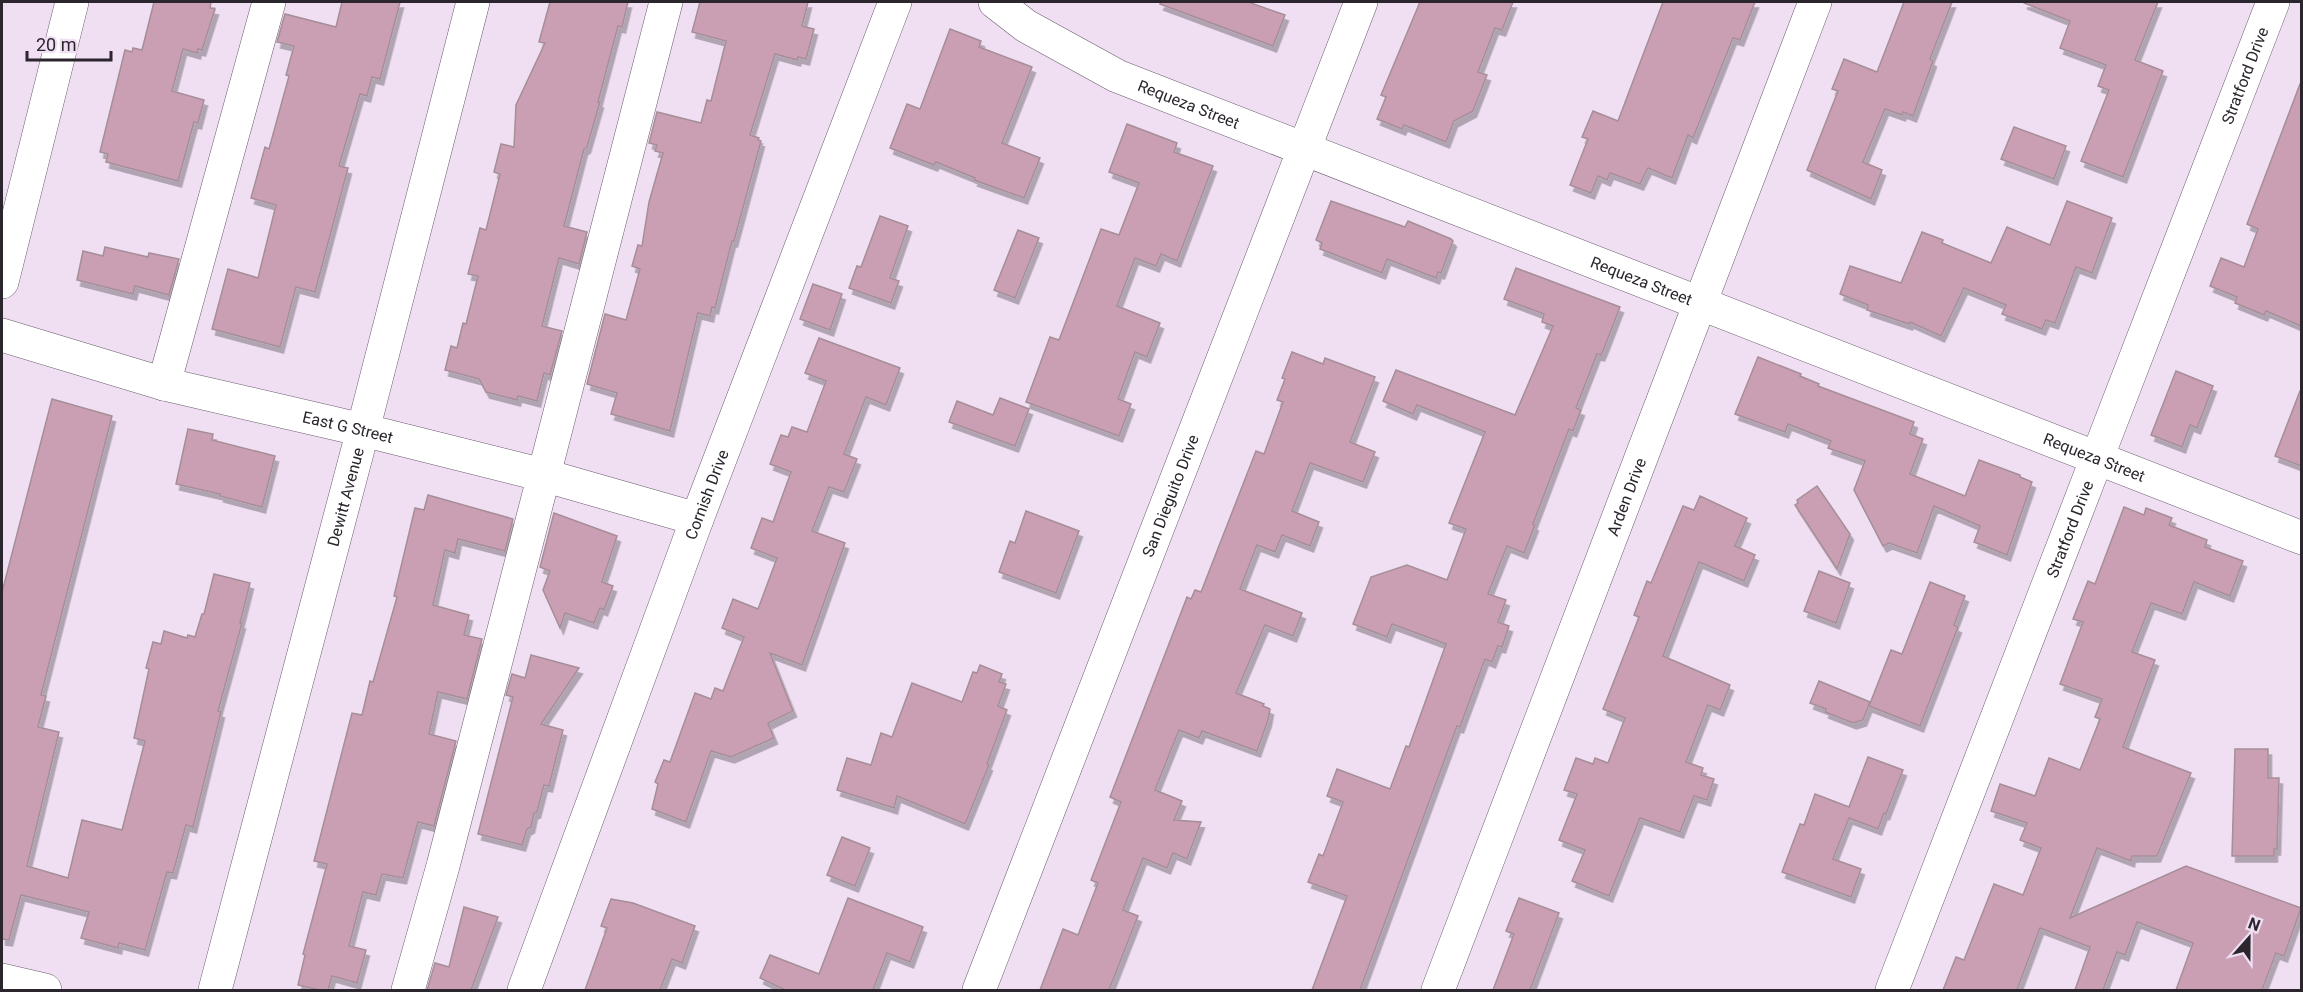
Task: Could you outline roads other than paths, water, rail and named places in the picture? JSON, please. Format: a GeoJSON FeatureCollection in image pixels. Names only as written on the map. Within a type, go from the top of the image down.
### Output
{"type":"FeatureCollection","features":[{"type":"Feature","properties":{"kind":"street"},"geometry":{"type":"LineString","coordinates":[[2,282],[72,2]]}},
{"type":"Feature","properties":{"kind":"street"},"geometry":{"type":"LineString","coordinates":[[164,384],[213,214],[269,2]]}},
{"type":"Feature","properties":{"kind":"street","name":"Dewitt Avenue"},"geometry":{"type":"LineString","coordinates":[[214,990],[363,429],[473,2]]}},
{"type":"Feature","properties":{"kind":"street"},"geometry":{"type":"LineString","coordinates":[[408,990],[443,866],[666,2]]}},
{"type":"Feature","properties":{"kind":"street","name":"Cornish Drive"},"geometry":{"type":"LineString","coordinates":[[524,990],[697,519],[894,2]]}},
{"type":"Feature","properties":{"kind":"street","name":"Requeza Street"},"geometry":{"type":"LineString","coordinates":[[995,2],[1026,26],[1117,76],[2301,538]]}},
{"type":"Feature","properties":{"kind":"street","name":"San Dieguito Drive"},"geometry":{"type":"LineString","coordinates":[[979,990],[1361,2]]}},
{"type":"Feature","properties":{"kind":"street","name":"Arden Drive"},"geometry":{"type":"LineString","coordinates":[[1438,990],[1815,2]]}},
{"type":"Feature","properties":{"kind":"street","name":"Stratford Drive"},"geometry":{"type":"LineString","coordinates":[[1892,990],[2272,2]]}},
{"type":"Feature","properties":{"kind":"street","name":"East G Street"},"geometry":{"type":"LineString","coordinates":[[2,335],[164,384],[363,429],[543,475],[697,519]]}},
{"type":"Feature","properties":{"kind":"street"},"geometry":{"type":"LineString","coordinates":[[2,980],[45,990]]}}]}
